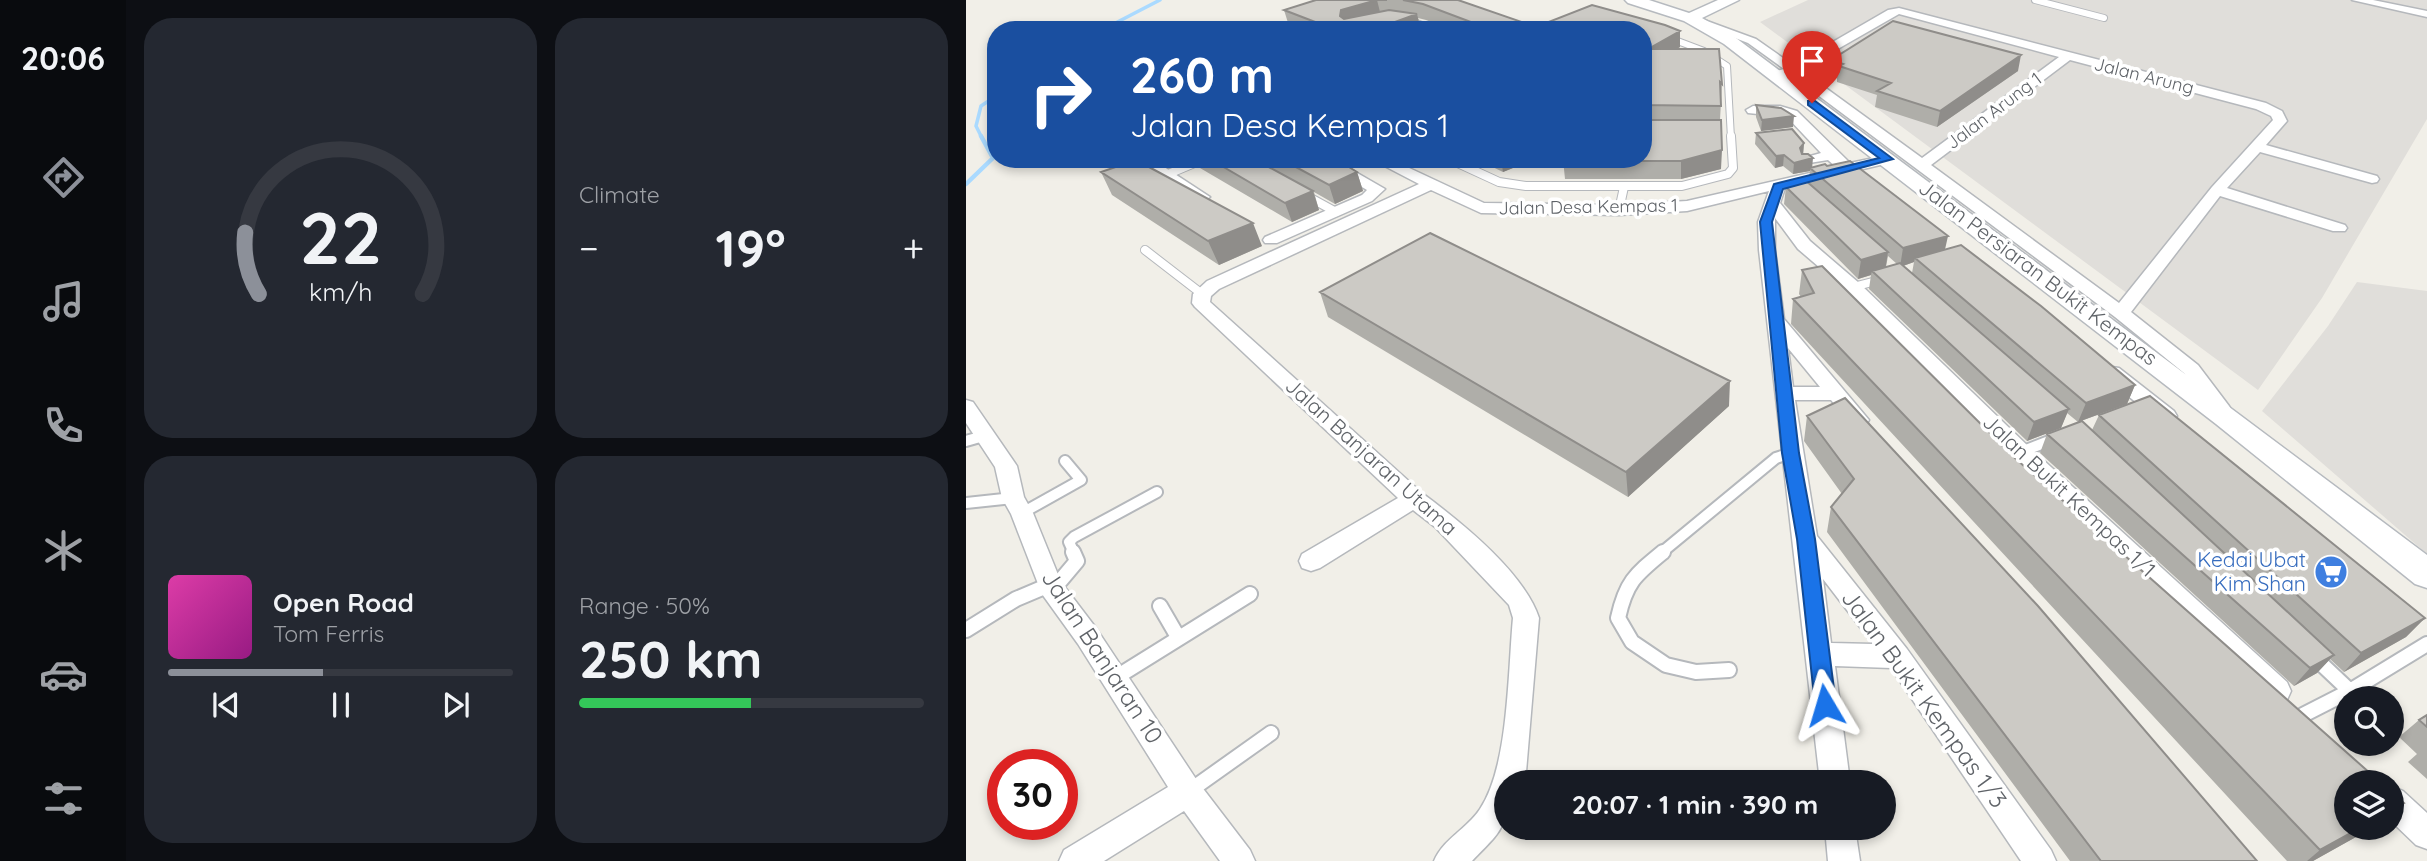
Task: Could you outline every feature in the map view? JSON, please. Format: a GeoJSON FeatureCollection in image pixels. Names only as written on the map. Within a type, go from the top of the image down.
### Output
{"type":"FeatureCollection","features":[{"type":"Feature","properties":{"kind":"street","name":"Jalan Persiaran Bukit Kempas"},"geometry":{"type":"LineString","coordinates":[[1633,0],[1690,18],[1784,73],[1888,159],[2226,416],[2427,574]]}},
{"type":"Feature","properties":{"kind":"street"},"geometry":{"type":"LineString","coordinates":[[1690,18],[1731,0]]}},
{"type":"Feature","properties":{"kind":"street"},"geometry":{"type":"LineString","coordinates":[[2357,0],[2427,14]]}},
{"type":"Feature","properties":{"kind":"street","name":"Jalan Arung"},"geometry":{"type":"LineString","coordinates":[[1784,73],[1892,12],[1899,11],[2066,57],[2261,106],[2277,114],[2280,121],[2217,190],[2121,313]]}},
{"type":"Feature","properties":{"kind":"street","name":"Jalan Arung 1"},"geometry":{"type":"LineString","coordinates":[[1921,166],[2066,57]]}},
{"type":"Feature","properties":{"kind":"street"},"geometry":{"type":"LineString","coordinates":[[1784,73],[1921,166],[2121,313],[2191,369],[2226,416]]}},
{"type":"Feature","properties":{"kind":"street"},"geometry":{"type":"LineString","coordinates":[[1753,110],[1780,110],[1792,114],[1803,133],[1879,192]]}},
{"type":"Feature","properties":{"kind":"street"},"geometry":{"type":"LineString","coordinates":[[2258,147],[2372,179]]}},
{"type":"Feature","properties":{"kind":"street"},"geometry":{"type":"LineString","coordinates":[[1808,160],[1831,155]]}},
{"type":"Feature","properties":{"kind":"street","name":"Jalan Desa Kempas 1"},"geometry":{"type":"LineString","coordinates":[[1396,168],[1481,208],[1638,210],[1687,206],[1788,191],[1847,169],[1888,159]]}},
{"type":"Feature","properties":{"kind":"street"},"geometry":{"type":"LineString","coordinates":[[1155,168],[1220,209]]}},
{"type":"Feature","properties":{"kind":"street"},"geometry":{"type":"LineString","coordinates":[[1202,294],[1278,245],[1374,194],[1377,189],[1338,168]]}},
{"type":"Feature","properties":{"kind":"street"},"geometry":{"type":"LineString","coordinates":[[1278,245],[1429,185]]}},
{"type":"Feature","properties":{"kind":"street"},"geometry":{"type":"LineString","coordinates":[[2217,190],[2339,228]]}},
{"type":"Feature","properties":{"kind":"street"},"geometry":{"type":"LineString","coordinates":[[1788,191],[1766,222],[1767,250],[1834,770]]}},
{"type":"Feature","properties":{"kind":"street","name":"Jalan Bukit Kempas 1/1"},"geometry":{"type":"LineString","coordinates":[[1788,191],[1804,245],[1853,287],[2021,452],[2323,734]]}},
{"type":"Feature","properties":{"kind":"street"},"geometry":{"type":"LineString","coordinates":[[1253,229],[1278,245]]}},
{"type":"Feature","properties":{"kind":"street"},"geometry":{"type":"LineString","coordinates":[[1767,250],[1804,245]]}},
{"type":"Feature","properties":{"kind":"street","name":"Jalan Banjaran Utama"},"geometry":{"type":"LineString","coordinates":[[1202,294],[1201,303],[1414,499],[1443,521],[1512,589],[1521,602],[1526,618],[1511,772],[1491,820],[1450,861]]}},
{"type":"Feature","properties":{"kind":"street"},"geometry":{"type":"LineString","coordinates":[[1775,320],[1872,435]]}},
{"type":"Feature","properties":{"kind":"street"},"geometry":{"type":"LineString","coordinates":[[2099,362],[2145,405],[2183,429]]}},
{"type":"Feature","properties":{"kind":"street"},"geometry":{"type":"LineString","coordinates":[[1785,394],[1835,393]]}},
{"type":"Feature","properties":{"kind":"street","name":"Jalan Banjaran 10"},"geometry":{"type":"LineString","coordinates":[[966,407],[976,438],[1006,466],[1018,505],[1051,587],[1087,636],[1188,792],[1239,861]]}},
{"type":"Feature","properties":{"kind":"street"},"geometry":{"type":"LineString","coordinates":[[1311,561],[1414,499]]}},
{"type":"Feature","properties":{"kind":"street","name":"Jalan Bukit Kempas 1/3"},"geometry":{"type":"LineString","coordinates":[[1806,539],[1898,657],[2040,861]]}},
{"type":"Feature","properties":{"kind":"street"},"geometry":{"type":"LineString","coordinates":[[1819,654],[1898,657]]}},
{"type":"Feature","properties":{"kind":"street"},"geometry":{"type":"LineString","coordinates":[[1075,861],[1188,792]]}},
{"type":"Feature","properties":{"kind":"street"},"geometry":{"type":"LineString","coordinates":[[2404,812],[2427,834]]}},
{"type":"Feature","properties":{"kind":"street"},"geometry":{"type":"LineString","coordinates":[[1841,840],[1844,861]]}},
{"type":"Feature","properties":{"kind":"lane"},"geometry":{"type":"LineString","coordinates":[[2035,0],[2104,18]]}},
{"type":"Feature","properties":{"kind":"lane"},"geometry":{"type":"LineString","coordinates":[[1401,18],[1410,21]]}},
{"type":"Feature","properties":{"kind":"lane"},"geometry":{"type":"LineString","coordinates":[[1469,168],[1512,185],[1642,188],[1682,186],[1728,174],[1733,168],[1727,66],[1704,51],[1664,36]]}},
{"type":"Feature","properties":{"kind":"lane"},"geometry":{"type":"LineString","coordinates":[[1719,133],[1732,133]]}},
{"type":"Feature","properties":{"kind":"lane"},"geometry":{"type":"LineString","coordinates":[[1166,175],[1183,168]]}},
{"type":"Feature","properties":{"kind":"lane"},"geometry":{"type":"LineString","coordinates":[[1619,210],[1624,187]]}},
{"type":"Feature","properties":{"kind":"lane"},"geometry":{"type":"LineString","coordinates":[[1638,210],[1642,188]]}},
{"type":"Feature","properties":{"kind":"lane"},"geometry":{"type":"LineString","coordinates":[[1300,192],[1336,212]]}},
{"type":"Feature","properties":{"kind":"lane"},"geometry":{"type":"LineString","coordinates":[[1144,250],[1202,294]]}},
{"type":"Feature","properties":{"kind":"lane"},"geometry":{"type":"LineString","coordinates":[[1853,287],[1889,278]]}},
{"type":"Feature","properties":{"kind":"lane"},"geometry":{"type":"LineString","coordinates":[[2021,452],[2065,435]]}},
{"type":"Feature","properties":{"kind":"lane"},"geometry":{"type":"LineString","coordinates":[[1729,670],[1696,671],[1666,665],[1632,642],[1618,618],[1624,591],[1641,570],[1776,458],[1791,453]]}},
{"type":"Feature","properties":{"kind":"lane"},"geometry":{"type":"LineString","coordinates":[[966,503],[1018,505],[1081,480],[1065,461]]}},
{"type":"Feature","properties":{"kind":"lane"},"geometry":{"type":"LineString","coordinates":[[966,630],[1024,595],[1051,587],[1070,574],[1077,561],[1069,542],[1074,537],[1157,492]]}},
{"type":"Feature","properties":{"kind":"lane"},"geometry":{"type":"LineString","coordinates":[[1113,679],[1250,594]]}},
{"type":"Feature","properties":{"kind":"lane"},"geometry":{"type":"LineString","coordinates":[[1160,606],[1178,637]]}},
{"type":"Feature","properties":{"kind":"lane"},"geometry":{"type":"LineString","coordinates":[[2299,643],[2345,686]]}},
{"type":"Feature","properties":{"kind":"lane"},"geometry":{"type":"LineString","coordinates":[[2358,686],[2427,644]]}},
{"type":"Feature","properties":{"kind":"lane"},"geometry":{"type":"LineString","coordinates":[[2303,715],[2334,699]]}},
{"type":"Feature","properties":{"kind":"lane"},"geometry":{"type":"LineString","coordinates":[[1188,792],[1271,733]]}},
{"type":"Feature","properties":{"kind":"shaded area"},"geometry":{"type":"Polygon","coordinates":[[[1808,0],[2427,0],[2427,119],[2322,298],[2258,390],[1760,22],[1808,0]]]}},
{"type":"Feature","properties":{"kind":"shaded area"},"geometry":{"type":"Polygon","coordinates":[[[2357,282],[2427,291],[2427,554],[2262,411],[2328,326],[2357,282]]]}},
{"type":"Feature","properties":{"kind":"building"},"geometry":{"type":"Polygon","coordinates":[[[1316,0],[1377,0],[1341,10],[1340,16],[1344,19],[1389,10],[1417,14],[1398,21],[1313,21],[1284,10],[1316,0]]]}},
{"type":"Feature","properties":{"kind":"building"},"geometry":{"type":"Polygon","coordinates":[[[1403,0],[1458,0],[1519,21],[1468,21],[1423,4],[1403,0]]]}},
{"type":"Feature","properties":{"kind":"building"},"geometry":{"type":"Polygon","coordinates":[[[1592,5],[1650,21],[1551,21],[1592,5]]]}},
{"type":"Feature","properties":{"kind":"building"},"geometry":{"type":"Polygon","coordinates":[[[1652,21],[1680,31],[1652,47],[1652,21]]]}},
{"type":"Feature","properties":{"kind":"building"},"geometry":{"type":"Polygon","coordinates":[[[1893,21],[2021,55],[1940,111],[1877,91],[1891,83],[1839,66],[1843,64],[1831,60],[1893,21]]]}},
{"type":"Feature","properties":{"kind":"building"},"geometry":{"type":"Polygon","coordinates":[[[1652,49],[1719,49],[1721,106],[1652,105],[1652,49]]]}},
{"type":"Feature","properties":{"kind":"building"},"geometry":{"type":"Polygon","coordinates":[[[1756,105],[1781,108],[1794,116],[1762,120],[1756,105]]]}},
{"type":"Feature","properties":{"kind":"building"},"geometry":{"type":"Polygon","coordinates":[[[1652,120],[1721,120],[1722,150],[1681,161],[1652,161],[1652,120]]]}},
{"type":"Feature","properties":{"kind":"building"},"geometry":{"type":"Polygon","coordinates":[[[1792,129],[1804,143],[1800,148],[1802,154],[1813,158],[1794,163],[1784,155],[1776,156],[1756,133],[1792,129]]]}},
{"type":"Feature","properties":{"kind":"building"},"geometry":{"type":"Polygon","coordinates":[[[1850,161],[1948,236],[1903,248],[1810,168],[1850,161]]]}},
{"type":"Feature","properties":{"kind":"building"},"geometry":{"type":"Polygon","coordinates":[[[1113,168],[1151,168],[1253,223],[1208,241],[1101,172],[1113,168]]]}},
{"type":"Feature","properties":{"kind":"building"},"geometry":{"type":"Polygon","coordinates":[[[1225,168],[1271,168],[1313,191],[1285,203],[1225,168]]]}},
{"type":"Feature","properties":{"kind":"building"},"geometry":{"type":"Polygon","coordinates":[[[1298,168],[1351,168],[1357,172],[1329,185],[1298,168]]]}},
{"type":"Feature","properties":{"kind":"building"},"geometry":{"type":"Polygon","coordinates":[[[1805,180],[1888,252],[1861,260],[1786,187],[1805,180]]]}},
{"type":"Feature","properties":{"kind":"building"},"geometry":{"type":"Polygon","coordinates":[[[1430,233],[1730,381],[1626,472],[1320,292],[1430,233]]]}},
{"type":"Feature","properties":{"kind":"building"},"geometry":{"type":"Polygon","coordinates":[[[1961,245],[2041,306],[2135,385],[2086,403],[1915,258],[1961,245]]]}},
{"type":"Feature","properties":{"kind":"building"},"geometry":{"type":"Polygon","coordinates":[[[1900,263],[2069,409],[2034,422],[1872,271],[1900,263]]]}},
{"type":"Feature","properties":{"kind":"building"},"geometry":{"type":"Polygon","coordinates":[[[1822,266],[2016,459],[2334,741],[2334,756],[2351,756],[2366,770],[2334,770],[2334,840],[2338,840],[2320,850],[1793,299],[1814,293],[1802,270],[1822,266]]]}},
{"type":"Feature","properties":{"kind":"building"},"geometry":{"type":"Polygon","coordinates":[[[2150,396],[2425,618],[2361,653],[2099,415],[2150,396]]]}},
{"type":"Feature","properties":{"kind":"building"},"geometry":{"type":"Polygon","coordinates":[[[1845,398],[2038,606],[2257,861],[2101,861],[1831,507],[1854,479],[1807,416],[1845,398]]]}},
{"type":"Feature","properties":{"kind":"building"},"geometry":{"type":"Polygon","coordinates":[[[2082,421],[2334,655],[2310,668],[2047,434],[2082,421]]]}},
{"type":"Feature","properties":{"kind":"building"},"geometry":{"type":"Polygon","coordinates":[[[2427,715],[2427,727],[2419,720],[2427,715]]]}},
{"type":"Feature","properties":{"kind":"waterway"},"geometry":{"type":"LineString","coordinates":[[1119,21],[1160,0]]}},
{"type":"Feature","properties":{"kind":"waterway"},"geometry":{"type":"LineString","coordinates":[[981,136],[976,126],[981,106],[987,102]]}},
{"type":"Feature","properties":{"kind":"waterway"},"geometry":{"type":"LineString","coordinates":[[981,136],[987,147]]}},
{"type":"Feature","properties":{"kind":"waterway"},"geometry":{"type":"LineString","coordinates":[[966,184],[987,164]]}},
{"type":"Feature","properties":{"kind":"place","name":"Kedai Ubat Kim Shan"},"geometry":{"type":"Point","coordinates":[2331,572]}},
{"type":"Feature","properties":{"kind":"route"},"geometry":{"type":"LineString","coordinates":[[1812,103],[1888,159],[1778,187],[1766,222],[1791,453],[1806,539],[1825,705]]}}]}
